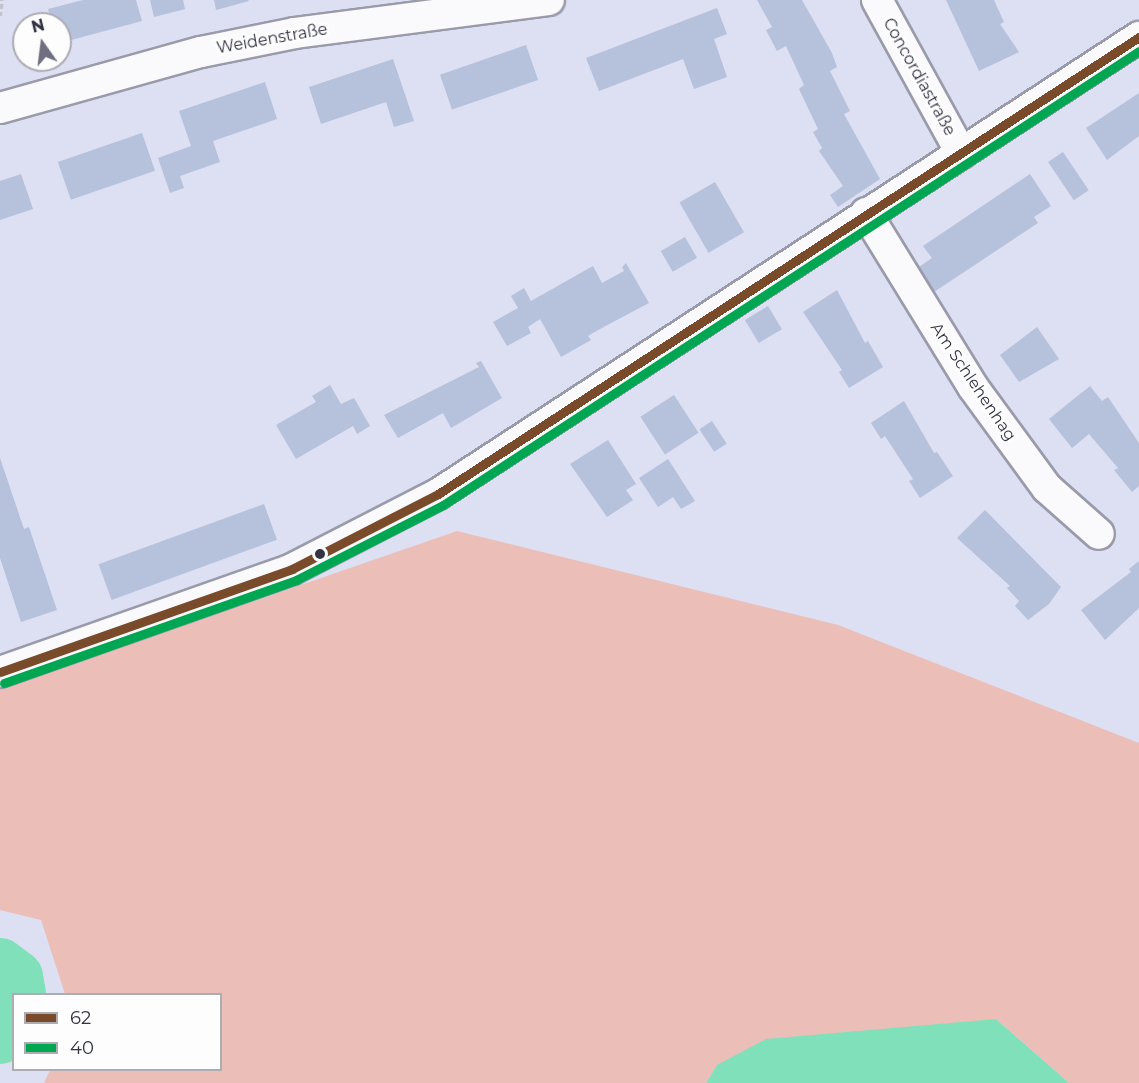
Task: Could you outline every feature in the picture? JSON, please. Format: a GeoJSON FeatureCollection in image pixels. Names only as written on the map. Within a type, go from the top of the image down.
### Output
{"type":"FeatureCollection","features":[{"type":"Feature","properties":{"kind":"street","name":"Weidenstraße"},"geometry":{"type":"LineString","coordinates":[[0,108],[201,52],[295,33],[549,0]]}},
{"type":"Feature","properties":{"kind":"street","name":"Concordiastraße"},"geometry":{"type":"LineString","coordinates":[[877,0],[961,153]]}},
{"type":"Feature","properties":{"kind":"street"},"geometry":{"type":"LineString","coordinates":[[0,672],[292,569],[438,494],[1139,37]]}},
{"type":"Feature","properties":{"kind":"street","name":"Am Schlehenhag"},"geometry":{"type":"LineString","coordinates":[[866,213],[973,387],[1047,488],[1099,534]]}},
{"type":"Feature","properties":{"kind":"path"},"geometry":{"type":"LineString","coordinates":[[0,16],[2,0]]}},
{"type":"Feature","properties":{"kind":"shaded area"},"geometry":{"type":"Polygon","coordinates":[[[457,531],[838,625],[1139,743],[1139,1083],[1069,1083],[996,1019],[717,1065],[706,1083],[44,1083],[50,1071],[222,1071],[222,993],[65,993],[41,920],[0,910],[0,689],[457,531]]]}},
{"type":"Feature","properties":{"kind":"shaded area"},"geometry":{"type":"Polygon","coordinates":[[[996,1019],[1069,1083],[706,1083],[717,1065],[766,1039],[996,1019]]]}},
{"type":"Feature","properties":{"kind":"building"},"geometry":{"type":"Polygon","coordinates":[[[83,0],[136,0],[142,21],[72,40],[72,12],[49,12],[48,9],[83,0]]]}},
{"type":"Feature","properties":{"kind":"building"},"geometry":{"type":"Polygon","coordinates":[[[150,0],[183,0],[185,9],[154,17],[150,0]]]}},
{"type":"Feature","properties":{"kind":"building"},"geometry":{"type":"Polygon","coordinates":[[[214,0],[248,0],[249,1],[216,10],[214,0]]]}},
{"type":"Feature","properties":{"kind":"building"},"geometry":{"type":"Polygon","coordinates":[[[757,0],[802,0],[832,53],[837,67],[830,71],[850,111],[844,114],[880,179],[838,207],[830,195],[843,186],[819,151],[822,148],[813,132],[818,129],[799,89],[804,85],[786,46],[777,51],[766,30],[772,27],[757,0]]]}},
{"type":"Feature","properties":{"kind":"building"},"geometry":{"type":"Polygon","coordinates":[[[946,0],[994,0],[1004,22],[1000,24],[1019,52],[979,71],[946,0]]]}},
{"type":"Feature","properties":{"kind":"building"},"geometry":{"type":"Polygon","coordinates":[[[717,8],[727,34],[714,39],[727,77],[694,89],[683,59],[599,91],[586,58],[717,8]]]}},
{"type":"Feature","properties":{"kind":"building"},"geometry":{"type":"Polygon","coordinates":[[[526,45],[538,80],[452,110],[440,75],[526,45]]]}},
{"type":"Feature","properties":{"kind":"building"},"geometry":{"type":"Polygon","coordinates":[[[393,59],[414,121],[394,127],[386,102],[321,124],[309,87],[393,59]]]}},
{"type":"Feature","properties":{"kind":"building"},"geometry":{"type":"Polygon","coordinates":[[[265,82],[277,119],[213,141],[220,162],[180,176],[184,188],[170,193],[158,158],[191,146],[179,111],[265,82]]]}},
{"type":"Feature","properties":{"kind":"building"},"geometry":{"type":"Polygon","coordinates":[[[1139,93],[1139,136],[1107,160],[1086,128],[1139,93]]]}},
{"type":"Feature","properties":{"kind":"building"},"geometry":{"type":"Polygon","coordinates":[[[142,133],[155,171],[71,200],[58,162],[142,133]]]}},
{"type":"Feature","properties":{"kind":"building"},"geometry":{"type":"Polygon","coordinates":[[[1063,152],[1089,190],[1074,200],[1048,162],[1063,152]]]}},
{"type":"Feature","properties":{"kind":"building"},"geometry":{"type":"Polygon","coordinates":[[[21,174],[33,209],[0,220],[0,181],[21,174]]]}},
{"type":"Feature","properties":{"kind":"building"},"geometry":{"type":"Polygon","coordinates":[[[1030,174],[1051,206],[1034,217],[1038,223],[934,292],[919,267],[932,258],[923,246],[1030,174]]]}},
{"type":"Feature","properties":{"kind":"building"},"geometry":{"type":"Polygon","coordinates":[[[715,182],[744,232],[708,253],[679,202],[715,182]]]}},
{"type":"Feature","properties":{"kind":"building"},"geometry":{"type":"Polygon","coordinates":[[[685,237],[697,258],[673,272],[661,251],[685,237]]]}},
{"type":"Feature","properties":{"kind":"building"},"geometry":{"type":"Polygon","coordinates":[[[626,263],[649,303],[588,336],[591,340],[561,357],[540,319],[528,327],[531,333],[507,346],[493,322],[518,308],[511,296],[524,288],[531,301],[593,266],[602,283],[624,271],[622,267],[626,263]]]}},
{"type":"Feature","properties":{"kind":"building"},"geometry":{"type":"Polygon","coordinates":[[[837,290],[865,343],[868,341],[883,367],[849,388],[839,372],[842,370],[803,312],[837,290]]]}},
{"type":"Feature","properties":{"kind":"building"},"geometry":{"type":"Polygon","coordinates":[[[768,306],[782,329],[759,343],[745,320],[768,306]]]}},
{"type":"Feature","properties":{"kind":"building"},"geometry":{"type":"Polygon","coordinates":[[[1037,327],[1059,359],[1019,382],[1000,355],[1037,327]]]}},
{"type":"Feature","properties":{"kind":"building"},"geometry":{"type":"Polygon","coordinates":[[[481,361],[502,398],[451,428],[443,413],[398,438],[384,415],[479,367],[476,363],[481,361]]]}},
{"type":"Feature","properties":{"kind":"building"},"geometry":{"type":"Polygon","coordinates":[[[330,385],[341,404],[354,398],[370,426],[357,434],[353,426],[296,459],[276,425],[316,402],[312,396],[330,385]]]}},
{"type":"Feature","properties":{"kind":"building"},"geometry":{"type":"Polygon","coordinates":[[[1090,386],[1102,401],[1108,397],[1139,443],[1139,486],[1132,492],[1114,470],[1118,468],[1089,434],[1072,448],[1049,419],[1090,386]]]}},
{"type":"Feature","properties":{"kind":"building"},"geometry":{"type":"Polygon","coordinates":[[[674,395],[699,433],[665,455],[640,417],[674,395]]]}},
{"type":"Feature","properties":{"kind":"building"},"geometry":{"type":"Polygon","coordinates":[[[904,401],[934,453],[937,452],[953,476],[920,498],[909,481],[913,479],[885,436],[881,439],[871,423],[904,401]]]}},
{"type":"Feature","properties":{"kind":"building"},"geometry":{"type":"Polygon","coordinates":[[[712,421],[727,444],[714,452],[699,429],[712,421]]]}},
{"type":"Feature","properties":{"kind":"building"},"geometry":{"type":"Polygon","coordinates":[[[608,440],[636,484],[626,490],[633,500],[607,517],[570,464],[608,440]]]}},
{"type":"Feature","properties":{"kind":"building"},"geometry":{"type":"Polygon","coordinates":[[[0,458],[24,529],[29,527],[57,610],[21,622],[0,558],[0,458]]]}},
{"type":"Feature","properties":{"kind":"building"},"geometry":{"type":"Polygon","coordinates":[[[668,459],[695,501],[681,509],[673,497],[658,507],[639,478],[668,459]]]}},
{"type":"Feature","properties":{"kind":"building"},"geometry":{"type":"Polygon","coordinates":[[[264,504],[277,540],[112,600],[99,564],[264,504]]]}},
{"type":"Feature","properties":{"kind":"building"},"geometry":{"type":"Polygon","coordinates":[[[985,510],[1061,587],[1049,604],[1028,620],[1015,606],[1019,601],[1007,588],[1010,586],[957,538],[985,510]]]}},
{"type":"Feature","properties":{"kind":"building"},"geometry":{"type":"Polygon","coordinates":[[[1139,561],[1139,608],[1105,640],[1081,610],[1131,572],[1129,569],[1139,561]]]}},
{"type":"Feature","properties":{"kind":"waterway"},"geometry":{"type":"LineString","coordinates":[[0,965],[16,977],[19,993]]}},
{"type":"Feature","properties":{"kind":"waterway"},"geometry":{"type":"LineString","coordinates":[[0,1037],[12,1024]]}},
{"type":"Feature","properties":{"kind":"transit line","name":"62"},"geometry":{"type":"LineString","coordinates":[[0,672],[292,569],[438,494],[1139,37]]}},
{"type":"Feature","properties":{"kind":"transit line","name":"40"},"geometry":{"type":"LineString","coordinates":[[4,683],[296,580],[443,505],[1139,51]]}}]}
